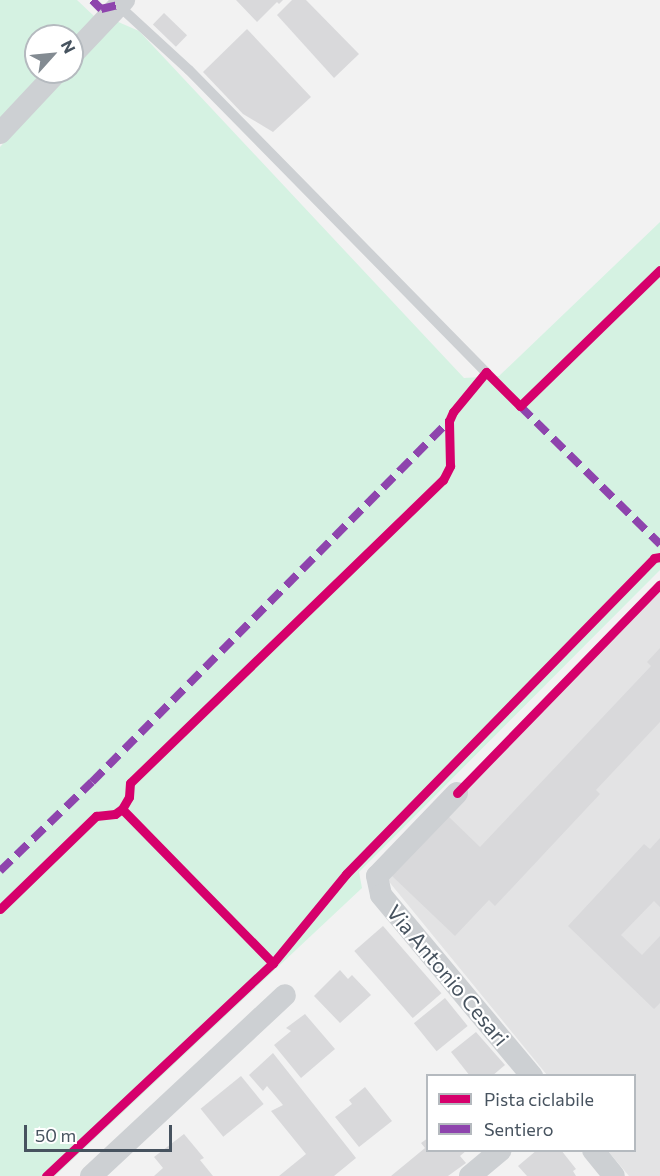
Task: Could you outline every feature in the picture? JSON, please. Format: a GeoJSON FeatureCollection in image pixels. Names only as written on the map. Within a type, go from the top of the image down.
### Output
{"type":"FeatureCollection","features":[{"type":"Feature","properties":{"kind":"street"},"geometry":{"type":"LineString","coordinates":[[84,42],[121,3]]}},
{"type":"Feature","properties":{"kind":"street"},"geometry":{"type":"LineString","coordinates":[[0,133],[46,84]]}},
{"type":"Feature","properties":{"kind":"street","name":"Via Antonio Cesari"},"geometry":{"type":"LineString","coordinates":[[457,793],[377,876],[381,895],[530,1074]]}},
{"type":"Feature","properties":{"kind":"street"},"geometry":{"type":"LineString","coordinates":[[91,1176],[285,995]]}},
{"type":"Feature","properties":{"kind":"street"},"geometry":{"type":"LineString","coordinates":[[470,1176],[499,1152]]}},
{"type":"Feature","properties":{"kind":"street"},"geometry":{"type":"LineString","coordinates":[[595,1152],[614,1176]]}},
{"type":"Feature","properties":{"kind":"lane"},"geometry":{"type":"LineString","coordinates":[[121,3],[466,349],[486,372]]}},
{"type":"Feature","properties":{"kind":"lane"},"geometry":{"type":"LineString","coordinates":[[466,349],[467,335]]}},
{"type":"Feature","properties":{"kind":"shaded area"},"geometry":{"type":"Polygon","coordinates":[[[660,580],[660,1176],[629,1176],[609,1152],[636,1152],[636,1074],[546,1074],[386,878],[660,580]]]}},
{"type":"Feature","properties":{"kind":"green space"},"geometry":{"type":"Polygon","coordinates":[[[0,0],[77,0],[95,17],[84,29],[84,24],[24,24],[24,84],[32,84],[0,118],[0,0]]]}},
{"type":"Feature","properties":{"kind":"green space"},"geometry":{"type":"Polygon","coordinates":[[[116,21],[139,31],[464,378],[499,376],[660,222],[660,570],[359,872],[362,888],[55,1176],[0,1176],[0,147],[58,84],[84,84],[84,56],[116,21]]]}},
{"type":"Feature","properties":{"kind":"building"},"geometry":{"type":"Polygon","coordinates":[[[236,0],[283,0],[279,4],[277,2],[257,22],[236,0]]]}},
{"type":"Feature","properties":{"kind":"building"},"geometry":{"type":"Polygon","coordinates":[[[292,0],[306,0],[359,54],[334,78],[277,15],[292,0]]]}},
{"type":"Feature","properties":{"kind":"building"},"geometry":{"type":"Polygon","coordinates":[[[164,13],[187,35],[176,47],[153,25],[164,13]]]}},
{"type":"Feature","properties":{"kind":"building"},"geometry":{"type":"Polygon","coordinates":[[[247,29],[311,97],[273,132],[243,114],[203,72],[247,29]]]}},
{"type":"Feature","properties":{"kind":"building"},"geometry":{"type":"Polygon","coordinates":[[[660,648],[660,722],[596,790],[600,794],[495,906],[489,900],[455,936],[391,875],[447,815],[480,847],[651,666],[647,662],[660,648]]]}},
{"type":"Feature","properties":{"kind":"building"},"geometry":{"type":"Polygon","coordinates":[[[660,838],[660,907],[654,901],[621,935],[642,955],[660,936],[660,1003],[654,1009],[568,926],[644,844],[650,849],[660,838]]]}},
{"type":"Feature","properties":{"kind":"building"},"geometry":{"type":"Polygon","coordinates":[[[383,926],[441,993],[413,1018],[354,951],[383,926]]]}},
{"type":"Feature","properties":{"kind":"building"},"geometry":{"type":"Polygon","coordinates":[[[340,970],[348,979],[352,975],[371,995],[340,1023],[314,996],[340,970]]]}},
{"type":"Feature","properties":{"kind":"building"},"geometry":{"type":"Polygon","coordinates":[[[445,998],[468,1026],[437,1051],[414,1023],[445,998]]]}},
{"type":"Feature","properties":{"kind":"building"},"geometry":{"type":"Polygon","coordinates":[[[305,1014],[335,1049],[301,1078],[274,1045],[291,1031],[286,1028],[305,1014]]]}},
{"type":"Feature","properties":{"kind":"building"},"geometry":{"type":"Polygon","coordinates":[[[476,1032],[505,1065],[494,1074],[468,1074],[451,1052],[476,1032]]]}},
{"type":"Feature","properties":{"kind":"building"},"geometry":{"type":"Polygon","coordinates":[[[273,1053],[356,1158],[334,1176],[279,1176],[306,1154],[271,1111],[283,1105],[267,1086],[263,1091],[249,1075],[273,1053]]]}},
{"type":"Feature","properties":{"kind":"building"},"geometry":{"type":"Polygon","coordinates":[[[241,1076],[264,1104],[223,1137],[201,1109],[241,1076]]]}},
{"type":"Feature","properties":{"kind":"building"},"geometry":{"type":"Polygon","coordinates":[[[365,1087],[392,1121],[359,1147],[335,1117],[352,1104],[349,1100],[365,1087]]]}},
{"type":"Feature","properties":{"kind":"building"},"geometry":{"type":"Polygon","coordinates":[[[184,1134],[204,1158],[200,1160],[213,1176],[154,1176],[163,1168],[154,1157],[184,1134]]]}},
{"type":"Feature","properties":{"kind":"building"},"geometry":{"type":"Polygon","coordinates":[[[426,1139],[426,1152],[465,1152],[460,1156],[466,1163],[448,1176],[391,1176],[425,1148],[421,1143],[426,1139]]]}},
{"type":"Feature","properties":{"kind":"building"},"geometry":{"type":"Polygon","coordinates":[[[535,1152],[563,1152],[576,1169],[573,1171],[576,1176],[527,1176],[518,1166],[535,1152]]]}},
{"type":"Feature","properties":{"kind":"marked path"},"geometry":{"type":"LineString","coordinates":[[92,0],[101,9],[118,5]]}},
{"type":"Feature","properties":{"kind":"marked path"},"geometry":{"type":"LineString","coordinates":[[520,406],[660,544]]}},
{"type":"Feature","properties":{"kind":"marked path"},"geometry":{"type":"LineString","coordinates":[[0,871],[92,782],[449,421]]}},
{"type":"Feature","properties":{"kind":"cycle path"},"geometry":{"type":"LineString","coordinates":[[0,909],[96,816],[115,814],[122,809],[129,797],[130,783],[443,480],[450,466],[449,421],[453,412],[486,372],[520,406],[660,270]]}},
{"type":"Feature","properties":{"kind":"cycle path"},"geometry":{"type":"LineString","coordinates":[[46,1176],[273,963],[346,874],[654,558],[660,557]]}},
{"type":"Feature","properties":{"kind":"cycle path"},"geometry":{"type":"LineString","coordinates":[[457,793],[660,584]]}},
{"type":"Feature","properties":{"kind":"cycle path"},"geometry":{"type":"LineString","coordinates":[[122,809],[273,963]]}}]}
